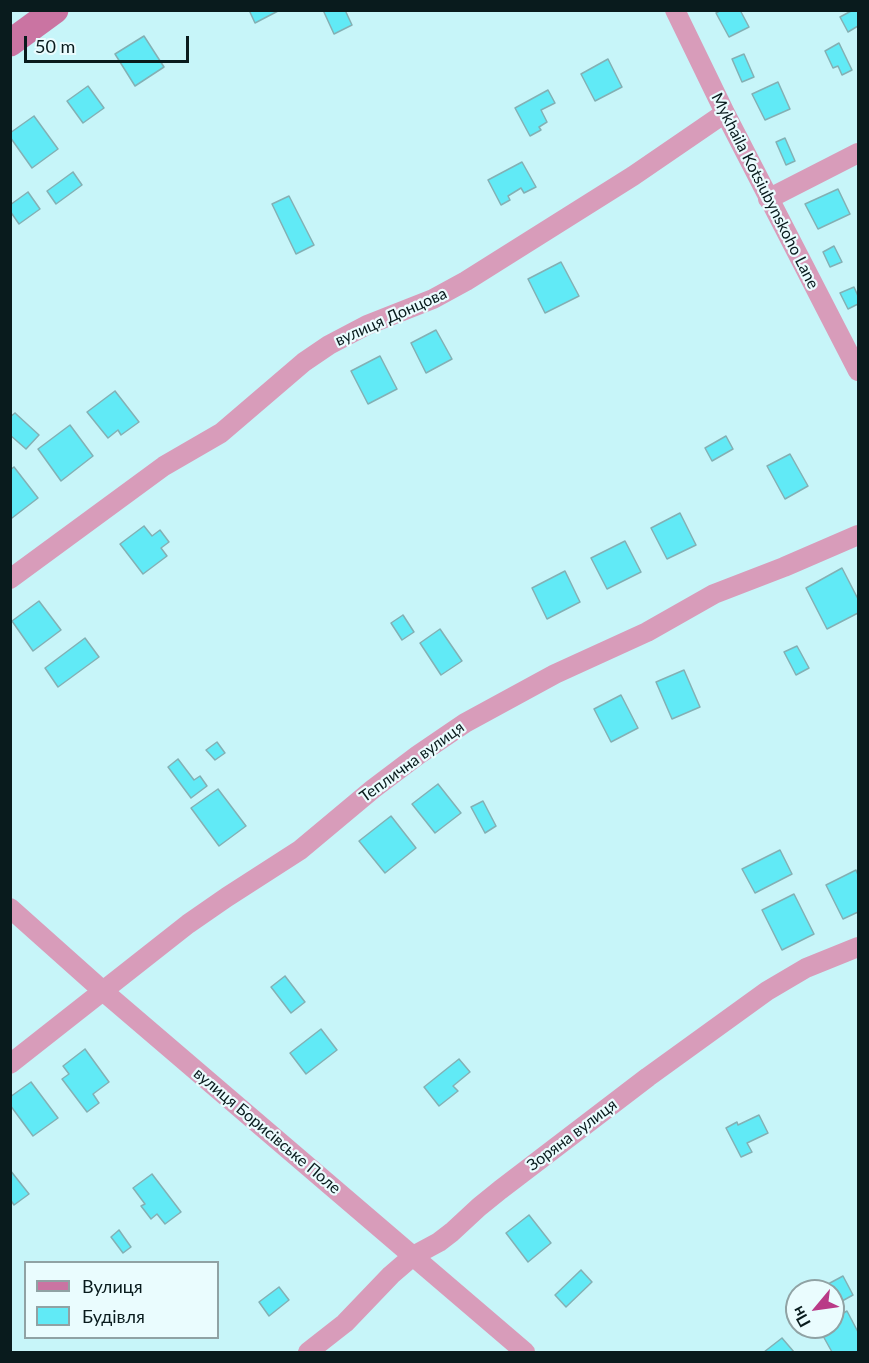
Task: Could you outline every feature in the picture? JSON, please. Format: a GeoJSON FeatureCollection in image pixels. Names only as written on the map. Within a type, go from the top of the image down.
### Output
{"type":"FeatureCollection","features":[{"type":"Feature","properties":{"kind":"main road"},"geometry":{"type":"LineString","coordinates":[[10,43],[55,10]]}},
{"type":"Feature","properties":{"kind":"street","name":"Mykhaila Kotsiubynskoho Lane"},"geometry":{"type":"LineString","coordinates":[[675,10],[768,199],[858,371]]}},
{"type":"Feature","properties":{"kind":"street","name":"вулиця Донцова"},"geometry":{"type":"LineString","coordinates":[[10,579],[164,466],[221,433],[304,362],[329,345],[366,325],[433,299],[466,281],[619,185],[725,113]]}},
{"type":"Feature","properties":{"kind":"street"},"geometry":{"type":"LineString","coordinates":[[768,199],[858,153]]}},
{"type":"Feature","properties":{"kind":"street","name":"Теплична вулиця"},"geometry":{"type":"LineString","coordinates":[[10,1064],[202,914],[300,850],[373,789],[465,723],[555,674],[647,632],[714,594],[858,535]]}},
{"type":"Feature","properties":{"kind":"street","name":"вулиця Борисівське Поле"},"geometry":{"type":"LineString","coordinates":[[10,908],[103,991],[525,1353]]}},
{"type":"Feature","properties":{"kind":"street","name":"Зоряна вулиця"},"geometry":{"type":"LineString","coordinates":[[308,1353],[345,1323],[391,1275],[413,1256],[439,1242],[500,1190],[648,1077],[753,1000],[806,968],[858,947]]}},
{"type":"Feature","properties":{"kind":"building"},"geometry":{"type":"Polygon","coordinates":[[[249,10],[280,10],[255,23],[249,10]]]}},
{"type":"Feature","properties":{"kind":"building"},"geometry":{"type":"Polygon","coordinates":[[[323,10],[345,10],[352,25],[334,34],[323,10]]]}},
{"type":"Feature","properties":{"kind":"building"},"geometry":{"type":"Polygon","coordinates":[[[721,10],[740,10],[749,27],[729,37],[716,13],[721,10]]]}},
{"type":"Feature","properties":{"kind":"building"},"geometry":{"type":"Polygon","coordinates":[[[853,10],[858,10],[858,26],[848,32],[840,17],[853,10]]]}},
{"type":"Feature","properties":{"kind":"building"},"geometry":{"type":"Polygon","coordinates":[[[144,36],[164,67],[135,86],[115,54],[144,36]]]}},
{"type":"Feature","properties":{"kind":"building"},"geometry":{"type":"Polygon","coordinates":[[[839,43],[852,70],[842,75],[838,66],[833,68],[825,51],[839,43]]]}},
{"type":"Feature","properties":{"kind":"building"},"geometry":{"type":"Polygon","coordinates":[[[744,54],[754,77],[742,82],[732,59],[744,54]]]}},
{"type":"Feature","properties":{"kind":"building"},"geometry":{"type":"Polygon","coordinates":[[[608,59],[622,87],[595,101],[581,74],[608,59]]]}},
{"type":"Feature","properties":{"kind":"building"},"geometry":{"type":"Polygon","coordinates":[[[778,82],[790,109],[765,120],[752,94],[778,82]]]}},
{"type":"Feature","properties":{"kind":"building"},"geometry":{"type":"Polygon","coordinates":[[[88,86],[104,108],[83,123],[67,101],[88,86]]]}},
{"type":"Feature","properties":{"kind":"building"},"geometry":{"type":"Polygon","coordinates":[[[548,90],[555,103],[541,110],[547,122],[539,127],[541,130],[530,136],[515,108],[548,90]]]}},
{"type":"Feature","properties":{"kind":"building"},"geometry":{"type":"Polygon","coordinates":[[[34,116],[58,149],[32,168],[10,137],[10,133],[34,116]]]}},
{"type":"Feature","properties":{"kind":"building"},"geometry":{"type":"Polygon","coordinates":[[[785,138],[795,161],[786,165],[776,142],[785,138]]]}},
{"type":"Feature","properties":{"kind":"building"},"geometry":{"type":"Polygon","coordinates":[[[522,162],[536,187],[524,193],[521,188],[508,196],[510,200],[501,205],[488,180],[522,162]]]}},
{"type":"Feature","properties":{"kind":"building"},"geometry":{"type":"Polygon","coordinates":[[[73,172],[82,185],[56,204],[47,191],[73,172]]]}},
{"type":"Feature","properties":{"kind":"building"},"geometry":{"type":"Polygon","coordinates":[[[838,189],[850,214],[818,229],[805,204],[838,189]]]}},
{"type":"Feature","properties":{"kind":"building"},"geometry":{"type":"Polygon","coordinates":[[[28,192],[40,209],[19,224],[10,211],[10,205],[28,192]]]}},
{"type":"Feature","properties":{"kind":"building"},"geometry":{"type":"Polygon","coordinates":[[[289,196],[314,245],[296,254],[272,204],[289,196]]]}},
{"type":"Feature","properties":{"kind":"building"},"geometry":{"type":"Polygon","coordinates":[[[834,246],[842,262],[830,267],[823,252],[834,246]]]}},
{"type":"Feature","properties":{"kind":"building"},"geometry":{"type":"Polygon","coordinates":[[[561,262],[579,296],[545,313],[528,279],[561,262]]]}},
{"type":"Feature","properties":{"kind":"building"},"geometry":{"type":"Polygon","coordinates":[[[854,287],[858,296],[858,304],[848,309],[840,293],[854,287]]]}},
{"type":"Feature","properties":{"kind":"building"},"geometry":{"type":"Polygon","coordinates":[[[436,330],[452,359],[426,373],[411,343],[436,330]]]}},
{"type":"Feature","properties":{"kind":"building"},"geometry":{"type":"Polygon","coordinates":[[[380,356],[397,389],[368,404],[351,371],[380,356]]]}},
{"type":"Feature","properties":{"kind":"building"},"geometry":{"type":"Polygon","coordinates":[[[115,391],[139,422],[121,435],[118,430],[108,438],[87,412],[115,391]]]}},
{"type":"Feature","properties":{"kind":"building"},"geometry":{"type":"Polygon","coordinates":[[[15,413],[39,435],[26,449],[10,435],[10,417],[15,413]]]}},
{"type":"Feature","properties":{"kind":"building"},"geometry":{"type":"Polygon","coordinates":[[[70,425],[93,456],[61,481],[38,449],[70,425]]]}},
{"type":"Feature","properties":{"kind":"building"},"geometry":{"type":"Polygon","coordinates":[[[726,436],[733,449],[712,461],[705,448],[726,436]]]}},
{"type":"Feature","properties":{"kind":"building"},"geometry":{"type":"Polygon","coordinates":[[[790,454],[808,486],[785,499],[767,466],[790,454]]]}},
{"type":"Feature","properties":{"kind":"building"},"geometry":{"type":"Polygon","coordinates":[[[14,467],[38,498],[12,518],[10,516],[10,470],[14,467]]]}},
{"type":"Feature","properties":{"kind":"building"},"geometry":{"type":"Polygon","coordinates":[[[680,513],[696,545],[667,559],[651,528],[680,513]]]}},
{"type":"Feature","properties":{"kind":"building"},"geometry":{"type":"Polygon","coordinates":[[[144,526],[152,536],[160,530],[169,542],[161,548],[167,556],[143,574],[120,544],[144,526]]]}},
{"type":"Feature","properties":{"kind":"building"},"geometry":{"type":"Polygon","coordinates":[[[625,541],[641,572],[607,589],[591,558],[625,541]]]}},
{"type":"Feature","properties":{"kind":"building"},"geometry":{"type":"Polygon","coordinates":[[[842,568],[858,599],[858,613],[827,629],[806,588],[842,568]]]}},
{"type":"Feature","properties":{"kind":"building"},"geometry":{"type":"Polygon","coordinates":[[[565,571],[580,602],[547,619],[532,588],[565,571]]]}},
{"type":"Feature","properties":{"kind":"building"},"geometry":{"type":"Polygon","coordinates":[[[39,601],[61,630],[33,651],[12,621],[39,601]]]}},
{"type":"Feature","properties":{"kind":"building"},"geometry":{"type":"Polygon","coordinates":[[[403,615],[414,632],[402,640],[391,623],[403,615]]]}},
{"type":"Feature","properties":{"kind":"building"},"geometry":{"type":"Polygon","coordinates":[[[440,629],[462,661],[441,675],[420,643],[440,629]]]}},
{"type":"Feature","properties":{"kind":"building"},"geometry":{"type":"Polygon","coordinates":[[[85,638],[99,657],[58,687],[45,668],[85,638]]]}},
{"type":"Feature","properties":{"kind":"building"},"geometry":{"type":"Polygon","coordinates":[[[797,646],[809,668],[796,675],[784,652],[797,646]]]}},
{"type":"Feature","properties":{"kind":"building"},"geometry":{"type":"Polygon","coordinates":[[[684,670],[700,707],[672,719],[656,682],[684,670]]]}},
{"type":"Feature","properties":{"kind":"building"},"geometry":{"type":"Polygon","coordinates":[[[621,695],[638,728],[611,742],[594,709],[621,695]]]}},
{"type":"Feature","properties":{"kind":"building"},"geometry":{"type":"Polygon","coordinates":[[[217,742],[225,753],[215,760],[206,750],[217,742]]]}},
{"type":"Feature","properties":{"kind":"building"},"geometry":{"type":"Polygon","coordinates":[[[178,759],[194,780],[200,776],[207,786],[191,798],[168,767],[178,759]]]}},
{"type":"Feature","properties":{"kind":"building"},"geometry":{"type":"Polygon","coordinates":[[[438,784],[461,813],[435,833],[412,804],[438,784]]]}},
{"type":"Feature","properties":{"kind":"building"},"geometry":{"type":"Polygon","coordinates":[[[218,789],[246,826],[219,846],[191,808],[218,789]]]}},
{"type":"Feature","properties":{"kind":"building"},"geometry":{"type":"Polygon","coordinates":[[[483,801],[496,826],[485,833],[471,807],[483,801]]]}},
{"type":"Feature","properties":{"kind":"building"},"geometry":{"type":"Polygon","coordinates":[[[391,816],[416,848],[385,873],[359,841],[391,816]]]}},
{"type":"Feature","properties":{"kind":"building"},"geometry":{"type":"Polygon","coordinates":[[[780,850],[792,874],[755,893],[742,869],[780,850]]]}},
{"type":"Feature","properties":{"kind":"building"},"geometry":{"type":"Polygon","coordinates":[[[856,870],[858,912],[843,919],[826,885],[856,870]]]}},
{"type":"Feature","properties":{"kind":"building"},"geometry":{"type":"Polygon","coordinates":[[[794,894],[814,934],[782,950],[762,910],[794,894]]]}},
{"type":"Feature","properties":{"kind":"building"},"geometry":{"type":"Polygon","coordinates":[[[285,976],[305,1002],[291,1013],[271,987],[285,976]]]}},
{"type":"Feature","properties":{"kind":"building"},"geometry":{"type":"Polygon","coordinates":[[[321,1029],[337,1050],[306,1074],[290,1053],[321,1029]]]}},
{"type":"Feature","properties":{"kind":"building"},"geometry":{"type":"Polygon","coordinates":[[[85,1049],[109,1082],[93,1094],[99,1103],[87,1112],[62,1079],[69,1074],[63,1066],[85,1049]]]}},
{"type":"Feature","properties":{"kind":"building"},"geometry":{"type":"Polygon","coordinates":[[[459,1059],[470,1072],[453,1086],[458,1091],[439,1106],[424,1087],[459,1059]]]}},
{"type":"Feature","properties":{"kind":"building"},"geometry":{"type":"Polygon","coordinates":[[[31,1082],[58,1118],[33,1136],[10,1105],[10,1097],[31,1082]]]}},
{"type":"Feature","properties":{"kind":"building"},"geometry":{"type":"Polygon","coordinates":[[[759,1115],[768,1133],[747,1143],[752,1152],[741,1157],[726,1128],[759,1115]]]}},
{"type":"Feature","properties":{"kind":"building"},"geometry":{"type":"Polygon","coordinates":[[[10,1170],[29,1194],[14,1205],[10,1199],[10,1170]]]}},
{"type":"Feature","properties":{"kind":"building"},"geometry":{"type":"Polygon","coordinates":[[[152,1174],[181,1212],[165,1224],[157,1214],[151,1219],[141,1206],[145,1204],[133,1188],[152,1174]]]}},
{"type":"Feature","properties":{"kind":"building"},"geometry":{"type":"Polygon","coordinates":[[[529,1215],[551,1243],[528,1262],[506,1233],[529,1215]]]}},
{"type":"Feature","properties":{"kind":"building"},"geometry":{"type":"Polygon","coordinates":[[[119,1230],[131,1247],[123,1253],[111,1237],[119,1230]]]}},
{"type":"Feature","properties":{"kind":"building"},"geometry":{"type":"Polygon","coordinates":[[[581,1270],[592,1282],[566,1307],[555,1295],[581,1270]]]}},
{"type":"Feature","properties":{"kind":"building"},"geometry":{"type":"Polygon","coordinates":[[[845,1280],[853,1295],[845,1299],[845,1280]]]}},
{"type":"Feature","properties":{"kind":"building"},"geometry":{"type":"Polygon","coordinates":[[[279,1287],[289,1300],[269,1316],[259,1302],[279,1287]]]}},
{"type":"Feature","properties":{"kind":"building"},"geometry":{"type":"Polygon","coordinates":[[[847,1311],[858,1332],[858,1352],[832,1352],[825,1339],[845,1339],[845,1312],[847,1311]]]}},
{"type":"Feature","properties":{"kind":"building"},"geometry":{"type":"Polygon","coordinates":[[[782,1338],[794,1352],[764,1352],[782,1338]]]}}]}
